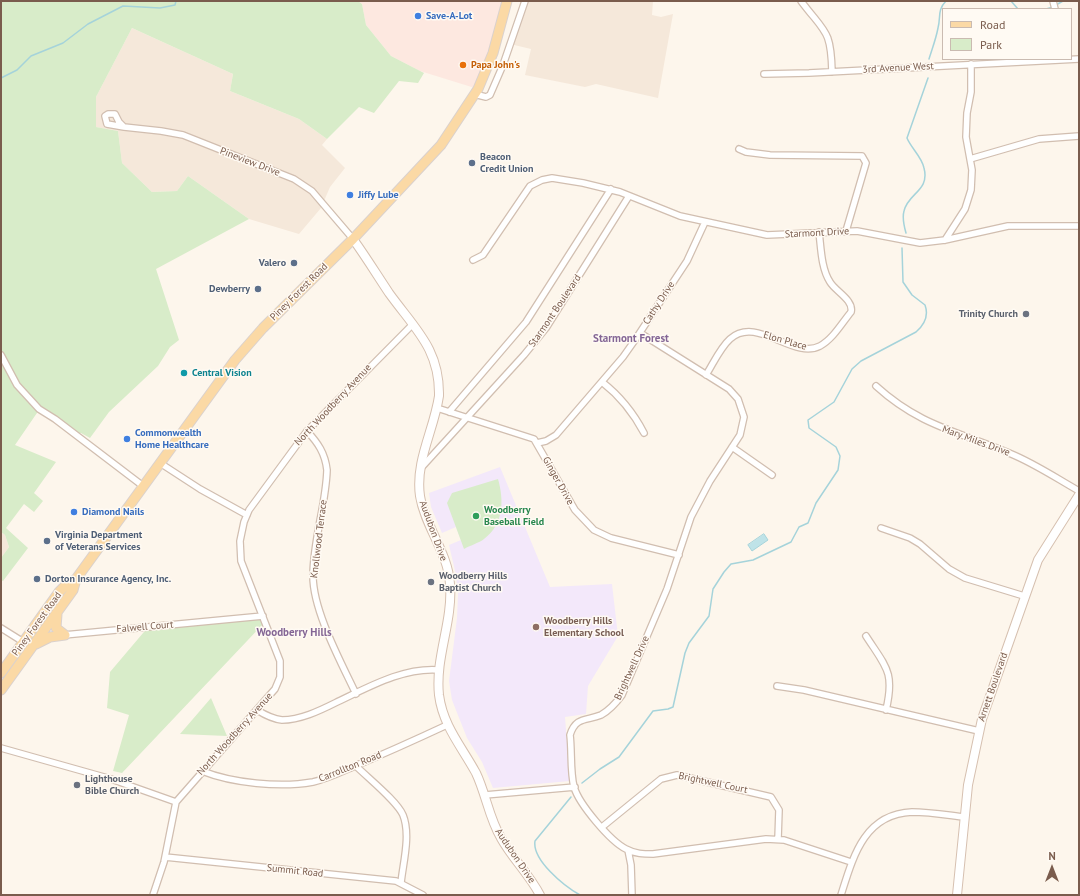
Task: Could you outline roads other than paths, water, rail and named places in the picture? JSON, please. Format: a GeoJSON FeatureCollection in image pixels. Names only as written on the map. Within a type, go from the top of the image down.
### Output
{"type":"FeatureCollection","features":[{"type":"Feature","properties":{"kind":"main road","name":"Piney Forest Road"},"geometry":{"type":"LineString","coordinates":[[1,690],[32,647],[44,634],[73,590],[76,579],[239,355],[263,328],[353,239],[441,145],[474,94],[493,53],[507,1]]}},
{"type":"Feature","properties":{"kind":"main road","name":"Piney Forest Road"},"geometry":{"type":"LineString","coordinates":[[1,673],[59,592],[76,579]]}},
{"type":"Feature","properties":{"kind":"main road"},"geometry":{"type":"LineString","coordinates":[[44,634],[42,627],[43,622],[60,598],[59,592]]}},
{"type":"Feature","properties":{"kind":"main road"},"geometry":{"type":"LineString","coordinates":[[58,611],[55,620],[56,628],[65,635]]}},
{"type":"Feature","properties":{"kind":"main road"},"geometry":{"type":"LineString","coordinates":[[32,647],[46,639],[65,635]]}},
{"type":"Feature","properties":{"kind":"street"},"geometry":{"type":"LineString","coordinates":[[474,94],[486,97],[490,95],[503,65],[524,1]]}},
{"type":"Feature","properties":{"kind":"street"},"geometry":{"type":"LineString","coordinates":[[801,1],[820,23],[830,38],[832,72]]}},
{"type":"Feature","properties":{"kind":"street","name":"3rd Avenue West"},"geometry":{"type":"LineString","coordinates":[[764,74],[832,72],[1057,60]]}},
{"type":"Feature","properties":{"kind":"street"},"geometry":{"type":"LineString","coordinates":[[945,240],[960,218],[969,198],[972,179],[966,137],[967,113],[972,92],[971,64]]}},
{"type":"Feature","properties":{"kind":"street","name":"Pineview Drive"},"geometry":{"type":"LineString","coordinates":[[124,127],[183,135],[294,179],[312,191],[353,239]]}},
{"type":"Feature","properties":{"kind":"street"},"geometry":{"type":"LineString","coordinates":[[970,159],[1039,140],[1079,136]]}},
{"type":"Feature","properties":{"kind":"street"},"geometry":{"type":"LineString","coordinates":[[739,149],[746,152],[770,155],[862,156],[866,164],[846,231]]}},
{"type":"Feature","properties":{"kind":"street","name":"Starmont Drive"},"geometry":{"type":"LineString","coordinates":[[473,260],[483,255],[526,191],[536,182],[552,178],[611,190],[680,216],[767,235],[857,231],[910,242],[928,243],[1008,226],[1079,226]]}},
{"type":"Feature","properties":{"kind":"street","name":"Starmont Boulevard"},"geometry":{"type":"LineString","coordinates":[[449,412],[526,322],[611,190]]}},
{"type":"Feature","properties":{"kind":"street","name":"Starmont Boulevard"},"geometry":{"type":"LineString","coordinates":[[420,470],[466,417],[524,355],[546,328],[629,196]]}},
{"type":"Feature","properties":{"kind":"street","name":"Cathy Drive"},"geometry":{"type":"LineString","coordinates":[[537,443],[546,441],[556,435],[623,357],[687,261],[705,222]]}},
{"type":"Feature","properties":{"kind":"street","name":"Elon Place"},"geometry":{"type":"LineString","coordinates":[[706,375],[727,342],[735,336],[747,332],[760,334],[798,347],[811,349],[822,345],[827,341],[850,312],[850,305],[830,282],[826,273],[819,232]]}},
{"type":"Feature","properties":{"kind":"street","name":"Audubon Drive"},"geometry":{"type":"LineString","coordinates":[[353,239],[427,343],[435,360],[439,385],[437,408],[420,470],[419,487],[423,509],[441,549],[450,583],[450,607],[439,670],[440,696],[447,725],[476,774],[501,838],[540,895]]}},
{"type":"Feature","properties":{"kind":"street","name":"North Woodberry Avenue"},"geometry":{"type":"LineString","coordinates":[[176,802],[275,689],[281,670],[278,654],[241,561],[240,542],[247,515],[307,431],[413,324]]}},
{"type":"Feature","properties":{"kind":"street","name":"Brightwell Drive"},"geometry":{"type":"LineString","coordinates":[[640,333],[729,389],[741,405],[744,424],[740,435],[710,481],[690,516],[679,555],[667,589],[622,695],[611,708],[597,716],[585,718],[572,730],[570,735],[575,787],[588,812],[622,847],[636,853],[653,854],[736,842],[778,839],[852,862]]}},
{"type":"Feature","properties":{"kind":"street"},"geometry":{"type":"LineString","coordinates":[[1,355],[19,389],[39,409],[55,419],[143,486]]}},
{"type":"Feature","properties":{"kind":"street"},"geometry":{"type":"LineString","coordinates":[[602,382],[626,405],[644,434]]}},
{"type":"Feature","properties":{"kind":"street","name":"Mary Miles Drive"},"geometry":{"type":"LineString","coordinates":[[876,386],[900,405],[927,422],[1011,453],[1079,495]]}},
{"type":"Feature","properties":{"kind":"street"},"geometry":{"type":"LineString","coordinates":[[437,408],[530,437],[537,443]]}},
{"type":"Feature","properties":{"kind":"street","name":"Knollwood Terrace"},"geometry":{"type":"LineString","coordinates":[[307,431],[320,447],[324,455],[327,470],[314,561],[313,586],[326,628],[356,694]]}},
{"type":"Feature","properties":{"kind":"street","name":"Ginger Drive"},"geometry":{"type":"LineString","coordinates":[[537,443],[575,510],[594,530],[611,538],[679,555]]}},
{"type":"Feature","properties":{"kind":"street"},"geometry":{"type":"LineString","coordinates":[[732,447],[772,475]]}},
{"type":"Feature","properties":{"kind":"street"},"geometry":{"type":"LineString","coordinates":[[160,463],[205,492],[247,515]]}},
{"type":"Feature","properties":{"kind":"street","name":"Arnett Boulevard"},"geometry":{"type":"LineString","coordinates":[[957,895],[964,817],[971,764],[979,731],[1024,596],[1044,548],[1079,495]]}},
{"type":"Feature","properties":{"kind":"street"},"geometry":{"type":"LineString","coordinates":[[881,528],[910,538],[920,544],[949,568],[965,578],[1024,596]]}},
{"type":"Feature","properties":{"kind":"street","name":"Falwell Court"},"geometry":{"type":"LineString","coordinates":[[26,639],[44,634],[65,635],[262,616]]}},
{"type":"Feature","properties":{"kind":"street"},"geometry":{"type":"LineString","coordinates":[[1,628],[26,639],[32,647]]}},
{"type":"Feature","properties":{"kind":"street"},"geometry":{"type":"LineString","coordinates":[[866,636],[885,666],[890,678],[890,691],[886,710]]}},
{"type":"Feature","properties":{"kind":"street"},"geometry":{"type":"LineString","coordinates":[[256,710],[275,719],[289,719],[315,712],[402,674],[422,670],[439,670]]}},
{"type":"Feature","properties":{"kind":"street"},"geometry":{"type":"LineString","coordinates":[[777,686],[804,690],[979,731]]}},
{"type":"Feature","properties":{"kind":"street","name":"Carrollton Road"},"geometry":{"type":"LineString","coordinates":[[202,771],[226,779],[288,784],[325,778],[356,766],[447,725]]}},
{"type":"Feature","properties":{"kind":"street"},"geometry":{"type":"LineString","coordinates":[[1,748],[111,778],[176,802],[165,857],[153,895]]}},
{"type":"Feature","properties":{"kind":"street"},"geometry":{"type":"LineString","coordinates":[[356,766],[392,801],[403,815],[406,837],[401,883]]}},
{"type":"Feature","properties":{"kind":"street","name":"Brightwell Court"},"geometry":{"type":"LineString","coordinates":[[602,827],[661,779],[677,775],[771,797],[779,810],[778,839]]}},
{"type":"Feature","properties":{"kind":"street"},"geometry":{"type":"LineString","coordinates":[[485,795],[575,787]]}},
{"type":"Feature","properties":{"kind":"street"},"geometry":{"type":"LineString","coordinates":[[841,895],[852,862],[866,834],[878,824],[894,816],[913,812],[964,817]]}},
{"type":"Feature","properties":{"kind":"street"},"geometry":{"type":"LineString","coordinates":[[628,850],[631,865],[632,895]]}},
{"type":"Feature","properties":{"kind":"street","name":"Summit Road"},"geometry":{"type":"LineString","coordinates":[[165,857],[401,883],[423,895]]}},
{"type":"Feature","properties":{"kind":"water"},"geometry":{"type":"Polygon","coordinates":[[[764,534],[768,540],[752,551],[748,545],[764,534]]]}},
{"type":"Feature","properties":{"kind":"waterway"},"geometry":{"type":"LineString","coordinates":[[1,78],[17,70],[31,56],[63,43],[88,24],[123,6],[160,8],[175,5],[176,1]]}},
{"type":"Feature","properties":{"kind":"waterway"},"geometry":{"type":"LineString","coordinates":[[929,59],[939,24],[941,7],[946,1]]}},
{"type":"Feature","properties":{"kind":"waterway"},"geometry":{"type":"LineString","coordinates":[[1011,1],[1017,8]]}},
{"type":"Feature","properties":{"kind":"waterway"},"geometry":{"type":"LineString","coordinates":[[1056,5],[1063,1]]}},
{"type":"Feature","properties":{"kind":"waterway"},"geometry":{"type":"LineString","coordinates":[[906,233],[903,214],[906,205],[924,182],[925,176],[923,164],[907,138],[928,78]]}},
{"type":"Feature","properties":{"kind":"waterway"},"geometry":{"type":"LineString","coordinates":[[582,783],[619,757],[653,711],[673,707],[685,653],[689,643],[709,616],[713,589],[724,572],[731,564],[753,560],[791,542],[799,527],[808,523],[816,503],[838,470],[840,456],[836,447],[809,428],[808,420],[834,402],[852,369],[861,361],[916,332],[925,320],[925,305],[912,295],[903,282],[902,248]]}},
{"type":"Feature","properties":{"kind":"waterway"},"geometry":{"type":"LineString","coordinates":[[571,797],[535,841],[535,848],[550,872],[580,895]]}},
{"type":"Feature","properties":{"kind":"place","name":"Save-A-Lot"},"geometry":{"type":"Point","coordinates":[418,16]}},
{"type":"Feature","properties":{"kind":"place","name":"Papa John's"},"geometry":{"type":"Point","coordinates":[463,65]}},
{"type":"Feature","properties":{"kind":"place","name":"Beacon Credit Union"},"geometry":{"type":"Point","coordinates":[472,163]}},
{"type":"Feature","properties":{"kind":"place","name":"Jiffy Lube"},"geometry":{"type":"Point","coordinates":[350,195]}},
{"type":"Feature","properties":{"kind":"place","name":"Valero"},"geometry":{"type":"Point","coordinates":[294,263]}},
{"type":"Feature","properties":{"kind":"place","name":"Dewberry"},"geometry":{"type":"Point","coordinates":[258,289]}},
{"type":"Feature","properties":{"kind":"place","name":"Trinity Church"},"geometry":{"type":"Point","coordinates":[1026,314]}},
{"type":"Feature","properties":{"kind":"place","name":"Central Vision"},"geometry":{"type":"Point","coordinates":[184,373]}},
{"type":"Feature","properties":{"kind":"place","name":"Commonwealth Home Healthcare"},"geometry":{"type":"Point","coordinates":[127,439]}},
{"type":"Feature","properties":{"kind":"place","name":"Diamond Nails"},"geometry":{"type":"Point","coordinates":[74,512]}},
{"type":"Feature","properties":{"kind":"place","name":"Woodberry Baseball Field"},"geometry":{"type":"Point","coordinates":[476,516]}},
{"type":"Feature","properties":{"kind":"place","name":"Virginia Department of Veterans Services"},"geometry":{"type":"Point","coordinates":[47,541]}},
{"type":"Feature","properties":{"kind":"place","name":"Dorton Insurance Agency, Inc."},"geometry":{"type":"Point","coordinates":[37,579]}},
{"type":"Feature","properties":{"kind":"place","name":"Woodberry Hills Baptist Church"},"geometry":{"type":"Point","coordinates":[431,582]}},
{"type":"Feature","properties":{"kind":"place","name":"Woodberry Hills Elementary School"},"geometry":{"type":"Point","coordinates":[536,627]}},
{"type":"Feature","properties":{"kind":"place","name":"Lighthouse Bible Church"},"geometry":{"type":"Point","coordinates":[77,785]}},
{"type":"Feature","properties":{"kind":"district","name":"Starmont Forest"},"geometry":{"type":"Point","coordinates":[631,339]}},
{"type":"Feature","properties":{"kind":"district","name":"Woodberry Hills"},"geometry":{"type":"Point","coordinates":[294,633]}}]}
